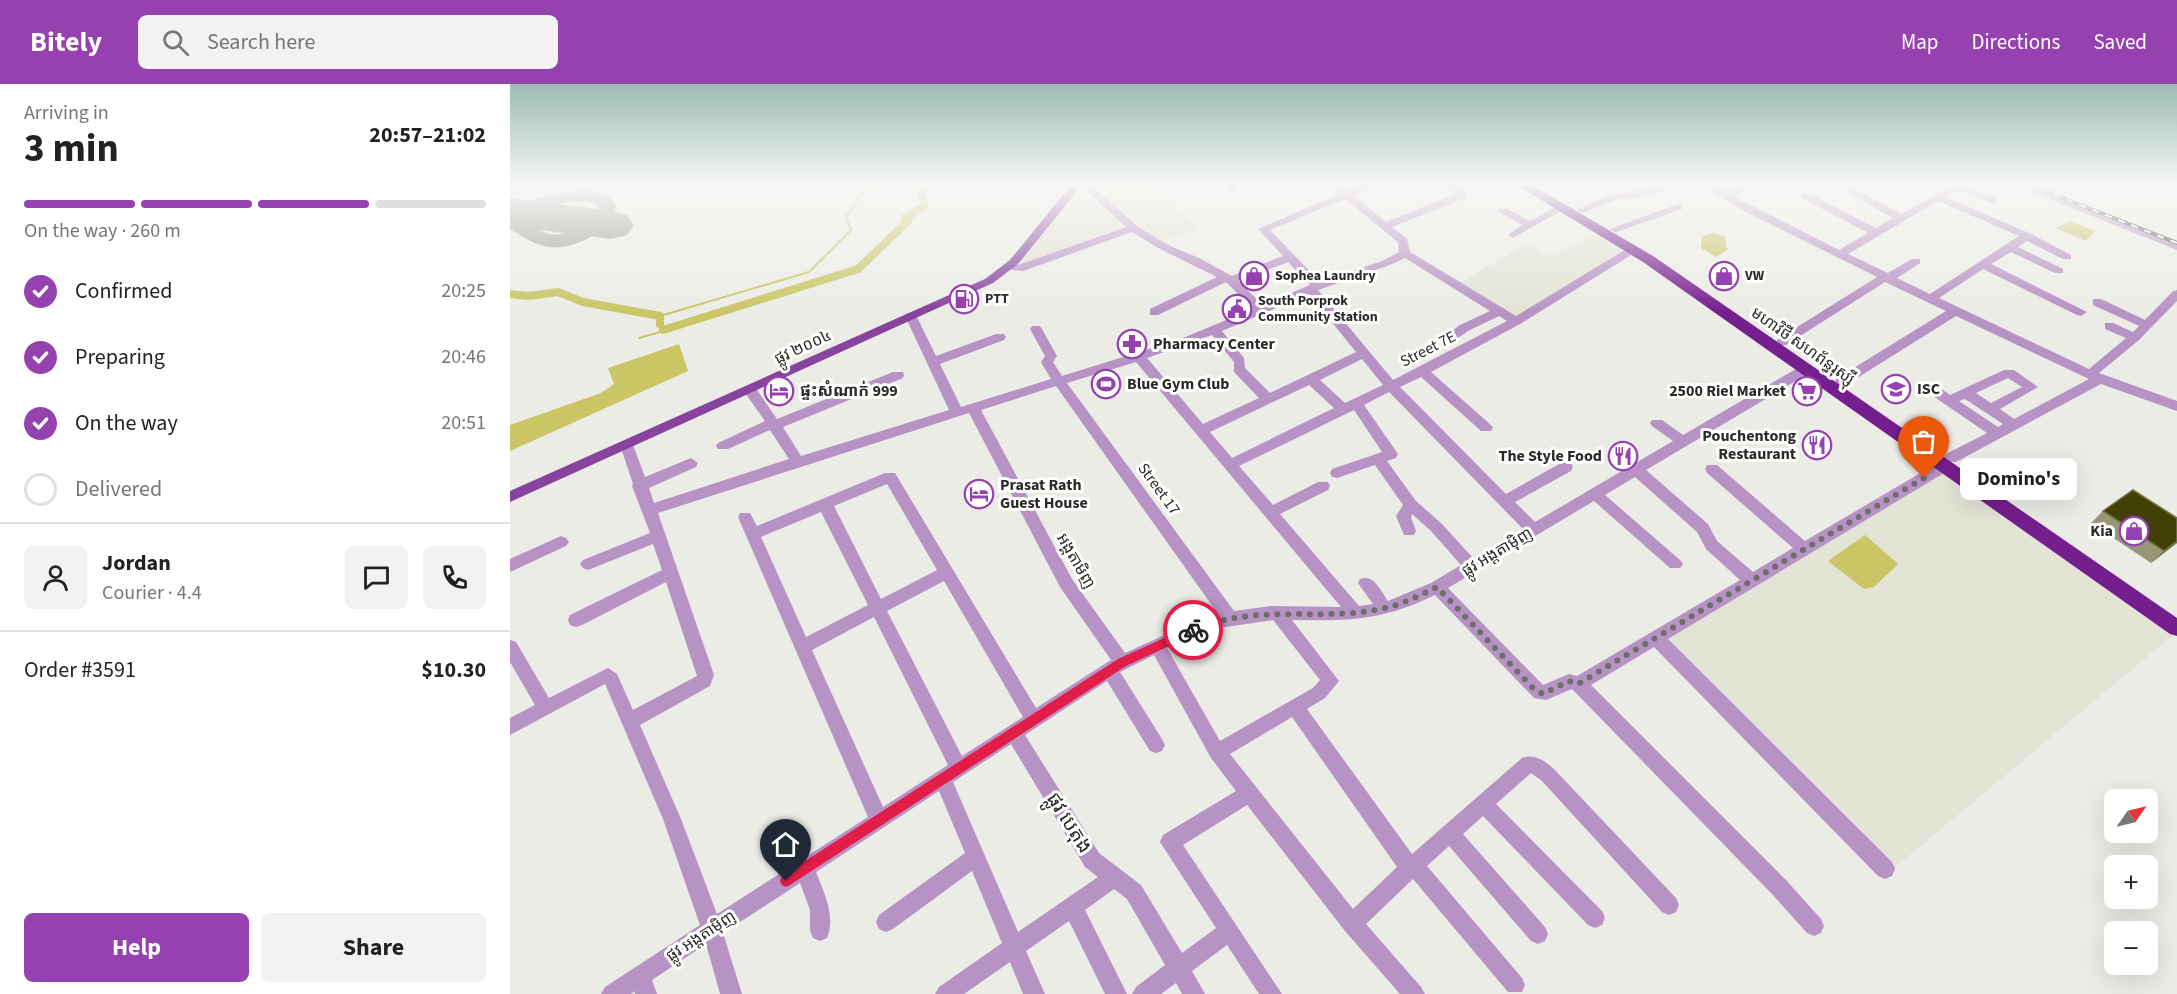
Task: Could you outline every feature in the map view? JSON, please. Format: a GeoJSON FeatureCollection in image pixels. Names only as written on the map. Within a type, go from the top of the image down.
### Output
{"type":"FeatureCollection","features":[{"type":"Feature","properties":{"kind":"highway","name":"មហាវិថី សហព័ន្ធរុស្ស៊ី"},"geometry":{"type":"LineString","coordinates":[[1601,226],[1632,249],[1730,312],[1782,342],[1841,382],[1947,462],[2177,628]]}},
{"type":"Feature","properties":{"kind":"highway","name":"មហាវិថី សហព័ន្ធរុស្ស៊ី"},"geometry":{"type":"LineString","coordinates":[[1607,226],[1615,229],[1806,369],[2177,613]]}},
{"type":"Feature","properties":{"kind":"main road","name":"ផ្លូវ ២០០៤"},"geometry":{"type":"LineString","coordinates":[[510,497],[989,281],[1010,267],[1043,226]]}},
{"type":"Feature","properties":{"kind":"street"},"geometry":{"type":"LineString","coordinates":[[1265,226],[1263,231],[1314,288],[1391,386],[1533,530]]}},
{"type":"Feature","properties":{"kind":"street"},"geometry":{"type":"LineString","coordinates":[[1386,226],[1403,241],[1405,253],[1516,321]]}},
{"type":"Feature","properties":{"kind":"street"},"geometry":{"type":"LineString","coordinates":[[1513,235],[1528,226]]}},
{"type":"Feature","properties":{"kind":"street"},"geometry":{"type":"LineString","coordinates":[[1615,229],[1622,226]]}},
{"type":"Feature","properties":{"kind":"street"},"geometry":{"type":"LineString","coordinates":[[1783,226],[1955,312],[2095,376],[2177,406]]}},
{"type":"Feature","properties":{"kind":"street"},"geometry":{"type":"LineString","coordinates":[[1864,226],[1875,232]]}},
{"type":"Feature","properties":{"kind":"street"},"geometry":{"type":"LineString","coordinates":[[1838,255],[1885,226]]}},
{"type":"Feature","properties":{"kind":"street"},"geometry":{"type":"LineString","coordinates":[[2006,226],[2067,257]]}},
{"type":"Feature","properties":{"kind":"street"},"geometry":{"type":"LineString","coordinates":[[2125,226],[2177,247]]}},
{"type":"Feature","properties":{"kind":"street"},"geometry":{"type":"LineString","coordinates":[[1010,267],[1019,268],[1133,228],[1164,247],[1195,260],[1229,279],[1261,310]]}},
{"type":"Feature","properties":{"kind":"street"},"geometry":{"type":"LineString","coordinates":[[1930,299],[2027,236]]}},
{"type":"Feature","properties":{"kind":"street"},"geometry":{"type":"LineString","coordinates":[[2010,247],[2059,271]]}},
{"type":"Feature","properties":{"kind":"street","name":"Street 7E"},"geometry":{"type":"LineString","coordinates":[[1231,464],[1391,386],[1516,321],[1632,249]]}},
{"type":"Feature","properties":{"kind":"street"},"geometry":{"type":"LineString","coordinates":[[648,511],[1215,331],[1314,288],[1372,269],[1405,253]]}},
{"type":"Feature","properties":{"kind":"street"},"geometry":{"type":"LineString","coordinates":[[1154,312],[1229,279],[1289,258]]}},
{"type":"Feature","properties":{"kind":"street"},"geometry":{"type":"LineString","coordinates":[[1782,342],[1916,261]]}},
{"type":"Feature","properties":{"kind":"street"},"geometry":{"type":"LineString","coordinates":[[1983,265],[2018,277],[2081,312]]}},
{"type":"Feature","properties":{"kind":"street"},"geometry":{"type":"LineString","coordinates":[[1578,684],[1947,462],[2095,376],[2177,294]]}},
{"type":"Feature","properties":{"kind":"street"},"geometry":{"type":"LineString","coordinates":[[2097,302],[2147,325]]}},
{"type":"Feature","properties":{"kind":"street"},"geometry":{"type":"LineString","coordinates":[[1447,340],[1464,328],[1499,311]]}},
{"type":"Feature","properties":{"kind":"street"},"geometry":{"type":"LineString","coordinates":[[1841,382],[1955,312]]}},
{"type":"Feature","properties":{"kind":"street"},"geometry":{"type":"LineString","coordinates":[[911,316],[957,413]]}},
{"type":"Feature","properties":{"kind":"street"},"geometry":{"type":"LineString","coordinates":[[2109,326],[2135,338]]}},
{"type":"Feature","properties":{"kind":"street","name":"Street 17"},"geometry":{"type":"LineString","coordinates":[[1036,329],[1051,356],[1047,362],[1059,381],[1230,618]]}},
{"type":"Feature","properties":{"kind":"street"},"geometry":{"type":"LineString","coordinates":[[1215,331],[1240,361],[1239,369],[1267,398]]}},
{"type":"Feature","properties":{"kind":"street"},"geometry":{"type":"LineString","coordinates":[[933,362],[1000,337]]}},
{"type":"Feature","properties":{"kind":"street"},"geometry":{"type":"LineString","coordinates":[[1202,430],[1365,353]]}},
{"type":"Feature","properties":{"kind":"street"},"geometry":{"type":"LineString","coordinates":[[1138,357],[1355,612]]}},
{"type":"Feature","properties":{"kind":"street","name":"ផ្លូវ អង្តតាម៉ិញ"},"geometry":{"type":"LineString","coordinates":[[612,994],[643,985],[712,929],[1116,666],[1157,645],[1230,618],[1277,613],[1355,612],[1385,609],[1406,602],[1472,567],[1806,369]]}},
{"type":"Feature","properties":{"kind":"street"},"geometry":{"type":"LineString","coordinates":[[1422,370],[1486,428]]}},
{"type":"Feature","properties":{"kind":"street"},"geometry":{"type":"LineString","coordinates":[[1990,409],[2032,387],[2009,373],[1961,395],[1990,409],[2014,425]]}},
{"type":"Feature","properties":{"kind":"street"},"geometry":{"type":"LineString","coordinates":[[723,446],[898,375]]}},
{"type":"Feature","properties":{"kind":"street"},"geometry":{"type":"LineString","coordinates":[[1310,378],[1343,410]]}},
{"type":"Feature","properties":{"kind":"street"},"geometry":{"type":"LineString","coordinates":[[750,390],[794,452],[797,462]]}},
{"type":"Feature","properties":{"kind":"street"},"geometry":{"type":"LineString","coordinates":[[1938,393],[1997,433]]}},
{"type":"Feature","properties":{"kind":"street"},"geometry":{"type":"LineString","coordinates":[[1337,473],[1391,454],[1356,403]]}},
{"type":"Feature","properties":{"kind":"street","name":"អង្គតាមិញ"},"geometry":{"type":"LineString","coordinates":[[974,408],[1066,583],[1116,666],[1155,745]]}},
{"type":"Feature","properties":{"kind":"street"},"geometry":{"type":"LineString","coordinates":[[1658,423],[1683,442]]}},
{"type":"Feature","properties":{"kind":"street"},"geometry":{"type":"LineString","coordinates":[[627,445],[639,486],[706,675],[704,681],[628,722]]}},
{"type":"Feature","properties":{"kind":"street"},"geometry":{"type":"LineString","coordinates":[[1378,458],[1411,505],[1436,526],[1472,567]]}},
{"type":"Feature","properties":{"kind":"street"},"geometry":{"type":"LineString","coordinates":[[639,486],[691,463]]}},
{"type":"Feature","properties":{"kind":"street"},"geometry":{"type":"LineString","coordinates":[[1504,501],[1566,467]]}},
{"type":"Feature","properties":{"kind":"street"},"geometry":{"type":"LineString","coordinates":[[1712,469],[1803,549]]}},
{"type":"Feature","properties":{"kind":"street"},"geometry":{"type":"LineString","coordinates":[[1636,470],[1703,528],[1711,545],[1751,580]]}},
{"type":"Feature","properties":{"kind":"street"},"geometry":{"type":"LineString","coordinates":[[753,534],[890,477],[1034,720]]}},
{"type":"Feature","properties":{"kind":"street"},"geometry":{"type":"LineString","coordinates":[[1271,512],[1323,486]]}},
{"type":"Feature","properties":{"kind":"street"},"geometry":{"type":"LineString","coordinates":[[1595,494],[1675,564]]}},
{"type":"Feature","properties":{"kind":"street"},"geometry":{"type":"LineString","coordinates":[[825,504],[877,608],[951,774],[976,857],[1034,994]]}},
{"type":"Feature","properties":{"kind":"street"},"geometry":{"type":"LineString","coordinates":[[1409,531],[1403,516],[1411,505]]}},
{"type":"Feature","properties":{"kind":"street"},"geometry":{"type":"LineString","coordinates":[[744,517],[879,820]]}},
{"type":"Feature","properties":{"kind":"street"},"geometry":{"type":"LineString","coordinates":[[588,564],[657,536]]}},
{"type":"Feature","properties":{"kind":"street"},"geometry":{"type":"LineString","coordinates":[[510,566],[561,542]]}},
{"type":"Feature","properties":{"kind":"street"},"geometry":{"type":"LineString","coordinates":[[576,620],[670,573]]}},
{"type":"Feature","properties":{"kind":"street"},"geometry":{"type":"LineString","coordinates":[[802,647],[946,573]]}},
{"type":"Feature","properties":{"kind":"street"},"geometry":{"type":"LineString","coordinates":[[1366,583],[1385,609]]}},
{"type":"Feature","properties":{"kind":"street"},"geometry":{"type":"LineString","coordinates":[[1437,587],[1540,693],[1569,681],[1578,684],[1778,886],[1814,926]]}},
{"type":"Feature","properties":{"kind":"street"},"geometry":{"type":"LineString","coordinates":[[1217,752],[1319,693],[1330,681],[1277,613]]}},
{"type":"Feature","properties":{"kind":"street"},"geometry":{"type":"LineString","coordinates":[[1655,637],[1885,869]]}},
{"type":"Feature","properties":{"kind":"street"},"geometry":{"type":"LineString","coordinates":[[1157,645],[1217,752],[1352,924],[1414,994]]}},
{"type":"Feature","properties":{"kind":"street"},"geometry":{"type":"LineString","coordinates":[[510,647],[545,707]]}},
{"type":"Feature","properties":{"kind":"street"},"geometry":{"type":"LineString","coordinates":[[510,727],[608,675],[672,819],[712,929],[731,994]]}},
{"type":"Feature","properties":{"kind":"street"},"geometry":{"type":"LineString","coordinates":[[1295,707],[1412,866],[1515,985]]}},
{"type":"Feature","properties":{"kind":"street","name":"ផ្លូវ បេតុង"},"geometry":{"type":"LineString","coordinates":[[1014,733],[1092,860],[1134,892],[1194,994]]}},
{"type":"Feature","properties":{"kind":"street"},"geometry":{"type":"LineString","coordinates":[[1352,924],[1412,866],[1528,764],[1538,767],[1669,905]]}},
{"type":"Feature","properties":{"kind":"street"},"geometry":{"type":"LineString","coordinates":[[1249,793],[1170,842],[1270,994]]}},
{"type":"Feature","properties":{"kind":"street"},"geometry":{"type":"LineString","coordinates":[[1484,804],[1595,918]]}},
{"type":"Feature","properties":{"kind":"street"},"geometry":{"type":"LineString","coordinates":[[1450,833],[1538,934]]}},
{"type":"Feature","properties":{"kind":"street"},"geometry":{"type":"LineString","coordinates":[[886,922],[976,857]]}},
{"type":"Feature","properties":{"kind":"street"},"geometry":{"type":"LineString","coordinates":[[805,869],[820,910],[820,931]]}},
{"type":"Feature","properties":{"kind":"street"},"geometry":{"type":"LineString","coordinates":[[951,993],[1115,877]]}},
{"type":"Feature","properties":{"kind":"street"},"geometry":{"type":"LineString","coordinates":[[1072,906],[1116,994]]}},
{"type":"Feature","properties":{"kind":"street"},"geometry":{"type":"LineString","coordinates":[[1143,994],[1229,931]]}},
{"type":"Feature","properties":{"kind":"shaded area"},"geometry":{"type":"Polygon","coordinates":[[[1050,226],[1122,226],[1021,265],[1019,262],[1050,226]]]}},
{"type":"Feature","properties":{"kind":"shaded area"},"geometry":{"type":"Polygon","coordinates":[[[1142,226],[1195,226],[1198,230],[1163,241],[1142,226]]]}},
{"type":"Feature","properties":{"kind":"shaded area"},"geometry":{"type":"Polygon","coordinates":[[[2084,226],[2095,231],[2086,241],[2055,228],[2084,226]]]}},
{"type":"Feature","properties":{"kind":"shaded area"},"geometry":{"type":"Polygon","coordinates":[[[1714,233],[1725,237],[1726,247],[1729,249],[1716,257],[1701,248],[1702,236],[1714,233]]]}},
{"type":"Feature","properties":{"kind":"shaded area"},"geometry":{"type":"Polygon","coordinates":[[[1596,234],[1625,253],[1519,316],[1510,316],[1458,284],[1526,244],[1551,257],[1596,234]]]}},
{"type":"Feature","properties":{"kind":"shaded area"},"geometry":{"type":"Polygon","coordinates":[[[679,344],[688,371],[510,451],[510,425],[601,393],[614,384],[608,368],[679,344]]]}},
{"type":"Feature","properties":{"kind":"shaded area"},"geometry":{"type":"Polygon","coordinates":[[[1942,471],[2176,633],[1893,869],[1664,641],[1942,471]]]}},
{"type":"Feature","properties":{"kind":"shaded area"},"geometry":{"type":"Polygon","coordinates":[[[1865,535],[1898,564],[1874,587],[1864,589],[1828,561],[1865,535]]]}},
{"type":"Feature","properties":{"kind":"building"},"geometry":{"type":"Polygon","coordinates":[[[2133,490],[2177,518],[2177,541],[2164,551],[2103,511],[2133,490]]]}},
{"type":"Feature","properties":{"kind":"waterway"},"geometry":{"type":"LineString","coordinates":[[660,316],[809,272],[851,230],[850,226]]}},
{"type":"Feature","properties":{"kind":"waterway"},"geometry":{"type":"LineString","coordinates":[[663,330],[858,269],[902,226]]}},
{"type":"Feature","properties":{"kind":"waterway"},"geometry":{"type":"LineString","coordinates":[[510,294],[528,296],[558,292],[583,302],[660,316],[660,324]]}},
{"type":"Feature","properties":{"kind":"waterway"},"geometry":{"type":"LineString","coordinates":[[639,338],[663,331]]}},
{"type":"Feature","properties":{"kind":"taxiway"},"geometry":{"type":"LineString","coordinates":[[519,226],[543,240],[556,241],[575,237],[594,226]]}},
{"type":"Feature","properties":{"kind":"railway"},"geometry":{"type":"LineString","coordinates":[[2135,226],[2177,243]]}},
{"type":"Feature","properties":{"kind":"way so far"},"geometry":{"type":"LineString","coordinates":[[1193,630],[1230,618],[1254,614],[1355,612],[1385,609],[1437,587],[1533,688],[1543,694],[1564,682],[1572,681],[1578,684],[1924,478]]}},
{"type":"Feature","properties":{"kind":"place","name":"Sophea Laundry"},"geometry":{"type":"Point","coordinates":[1254,276]}},
{"type":"Feature","properties":{"kind":"place","name":"VW"},"geometry":{"type":"Point","coordinates":[1724,276]}},
{"type":"Feature","properties":{"kind":"place","name":"PTT"},"geometry":{"type":"Point","coordinates":[964,299]}},
{"type":"Feature","properties":{"kind":"place","name":"South Porprok Community Station"},"geometry":{"type":"Point","coordinates":[1237,309]}},
{"type":"Feature","properties":{"kind":"place","name":"Pharmacy Center"},"geometry":{"type":"Point","coordinates":[1132,344]}},
{"type":"Feature","properties":{"kind":"place","name":"Blue Gym Club"},"geometry":{"type":"Point","coordinates":[1106,384]}},
{"type":"Feature","properties":{"kind":"place","name":"ISC"},"geometry":{"type":"Point","coordinates":[1896,389]}},
{"type":"Feature","properties":{"kind":"place","name":"ផ្ទះសំណាក់ 999"},"geometry":{"type":"Point","coordinates":[779,391]}},
{"type":"Feature","properties":{"kind":"place","name":"2500 Riel Market"},"geometry":{"type":"Point","coordinates":[1807,391]}},
{"type":"Feature","properties":{"kind":"place","name":"Pouchentong Restaurant"},"geometry":{"type":"Point","coordinates":[1817,445]}},
{"type":"Feature","properties":{"kind":"place","name":"The Style Food"},"geometry":{"type":"Point","coordinates":[1623,456]}},
{"type":"Feature","properties":{"kind":"place","name":"Domino's"},"geometry":{"type":"Point","coordinates":[1924,478]}},
{"type":"Feature","properties":{"kind":"place","name":"Prasat Rath Guest House"},"geometry":{"type":"Point","coordinates":[979,494]}},
{"type":"Feature","properties":{"kind":"place","name":"Kia"},"geometry":{"type":"Point","coordinates":[2134,531]}},
{"type":"Feature","properties":{"kind":"route"},"geometry":{"type":"LineString","coordinates":[[786,881],[1122,662],[1193,630]]}}]}
